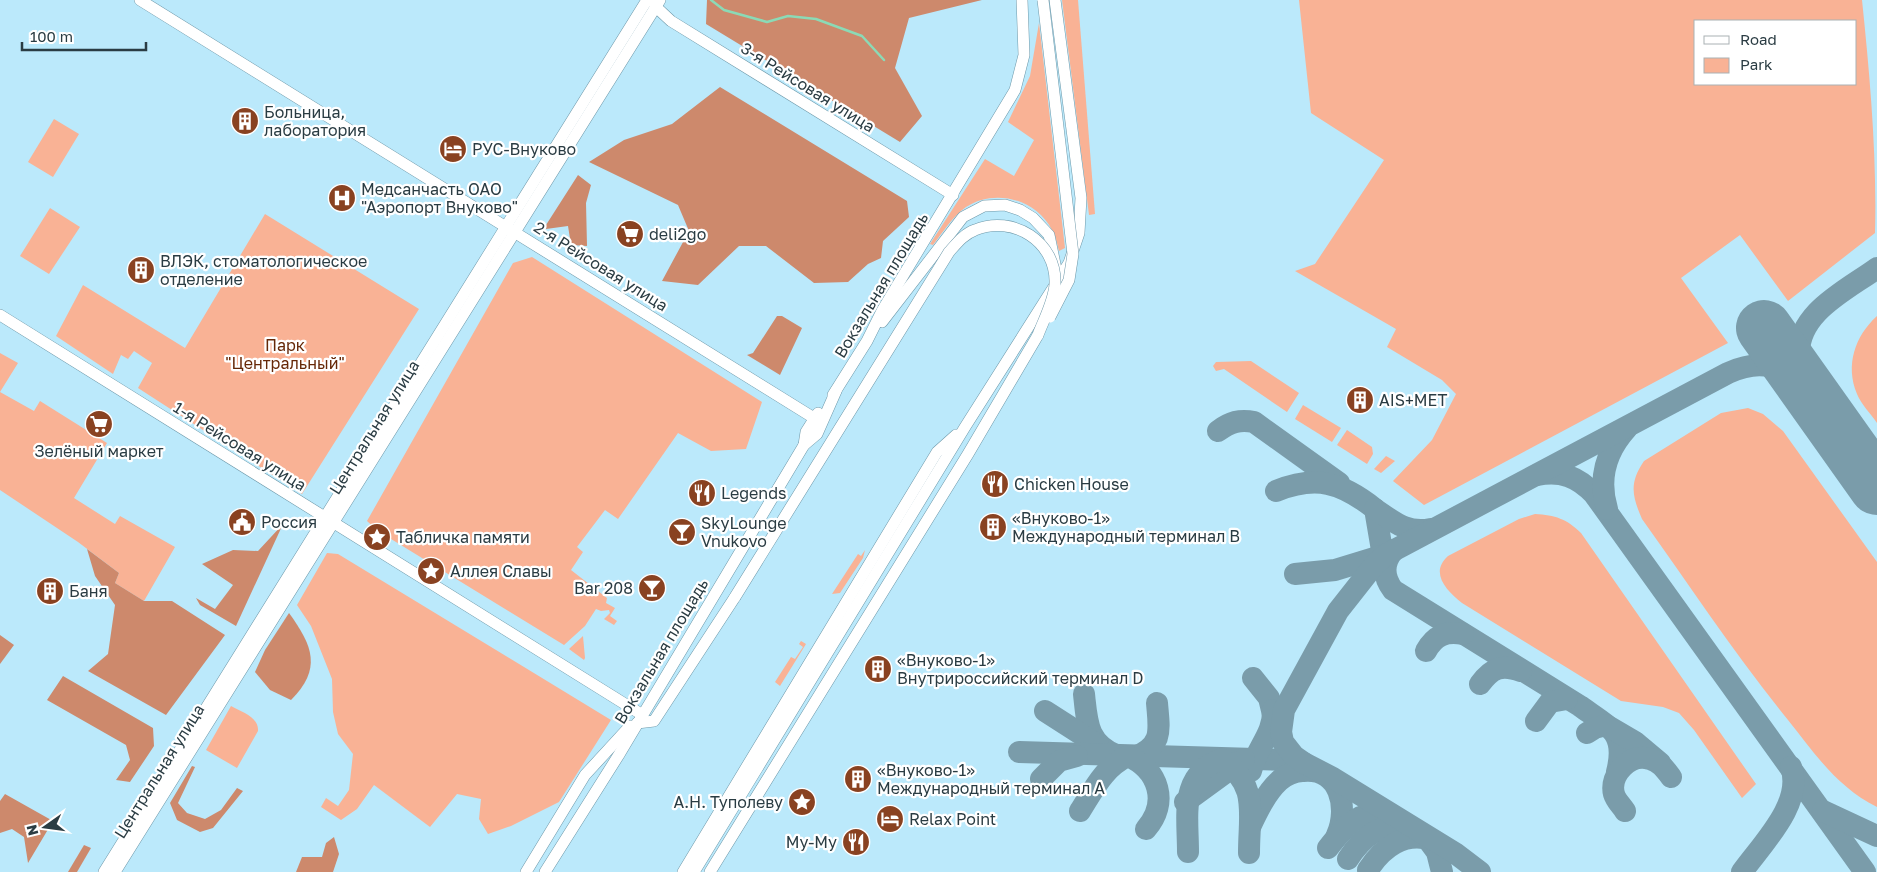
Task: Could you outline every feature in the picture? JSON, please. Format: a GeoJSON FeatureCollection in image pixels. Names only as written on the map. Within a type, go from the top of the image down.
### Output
{"type":"FeatureCollection","features":[{"type":"Feature","properties":{"kind":"main road","name":"2-я Рейсовая улица"},"geometry":{"type":"LineString","coordinates":[[140,0],[814,418]]}},
{"type":"Feature","properties":{"kind":"main road","name":"Вокзальная площадь"},"geometry":{"type":"LineString","coordinates":[[804,445],[806,432],[814,418],[836,391],[868,340],[883,309],[953,195],[1018,81],[1025,45],[1022,0]]}},
{"type":"Feature","properties":{"kind":"main road"},"geometry":{"type":"LineString","coordinates":[[710,872],[932,514],[1064,292],[1073,267],[1073,254],[1043,0]]}},
{"type":"Feature","properties":{"kind":"main road"},"geometry":{"type":"LineString","coordinates":[[694,872],[859,604],[965,427],[1069,263],[1077,240],[1081,198],[1055,0]]}},
{"type":"Feature","properties":{"kind":"main road","name":"Центральная улица"},"geometry":{"type":"LineString","coordinates":[[115,872],[505,226],[654,2]]}},
{"type":"Feature","properties":{"kind":"main road","name":"Центральная улица"},"geometry":{"type":"LineString","coordinates":[[104,872],[328,520],[515,232],[654,2]]}},
{"type":"Feature","properties":{"kind":"main road","name":"3-я Рейсовая улица"},"geometry":{"type":"LineString","coordinates":[[654,2],[671,20],[953,195]]}},
{"type":"Feature","properties":{"kind":"main road"},"geometry":{"type":"LineString","coordinates":[[868,340],[963,217],[984,206],[998,204],[1020,210],[1033,218],[1044,229],[1049,235],[1054,251],[1054,288]]}},
{"type":"Feature","properties":{"kind":"main road"},"geometry":{"type":"LineString","coordinates":[[526,872],[584,775],[639,719],[654,721],[735,597],[949,252],[959,240],[975,230],[999,224],[1024,231],[1042,245],[1051,258],[1055,284],[1038,335]]}},
{"type":"Feature","properties":{"kind":"main road","name":"1-я Рейсовая улица"},"geometry":{"type":"LineString","coordinates":[[0,315],[328,520],[639,719]]}},
{"type":"Feature","properties":{"kind":"main road","name":"Вокзальная площадь"},"geometry":{"type":"LineString","coordinates":[[545,872],[804,445],[817,434],[836,391]]}},
{"type":"Feature","properties":{"kind":"main road"},"geometry":{"type":"LineString","coordinates":[[683,872],[937,452],[965,427]]}},
{"type":"Feature","properties":{"kind":"main road"},"geometry":{"type":"LineString","coordinates":[[856,586],[859,604]]}},
{"type":"Feature","properties":{"kind":"main road"},"geometry":{"type":"LineString","coordinates":[[752,757],[754,776]]}},
{"type":"Feature","properties":{"kind":"green space"},"geometry":{"type":"Polygon","coordinates":[[[1062,0],[1078,0],[1095,214],[1089,215],[1062,0]]]}},
{"type":"Feature","properties":{"kind":"green space"},"geometry":{"type":"Polygon","coordinates":[[[1299,0],[1862,0],[1872,116],[1875,233],[1788,301],[1740,235],[1681,278],[1728,343],[1424,505],[1393,481],[1432,440],[1456,394],[1442,380],[1387,347],[1396,329],[1295,271],[1315,264],[1384,160],[1311,113],[1299,0]]]}},
{"type":"Feature","properties":{"kind":"green space"},"geometry":{"type":"Polygon","coordinates":[[[1039,23],[1065,248],[1059,251],[1053,232],[1045,219],[1036,211],[1025,204],[1002,198],[989,198],[977,201],[966,207],[952,220],[933,245],[930,244],[985,159],[1014,176],[1034,140],[1008,122],[1030,76],[1039,23]]]}},
{"type":"Feature","properties":{"kind":"green space"},"geometry":{"type":"Polygon","coordinates":[[[54,119],[79,134],[53,177],[28,162],[54,119]]]}},
{"type":"Feature","properties":{"kind":"green space"},"geometry":{"type":"Polygon","coordinates":[[[50,208],[80,227],[49,274],[20,256],[50,208]]]}},
{"type":"Feature","properties":{"kind":"green space","name":"Парк \"Центральный\""},"geometry":{"type":"Polygon","coordinates":[[[265,214],[419,309],[302,494],[138,388],[152,363],[134,351],[128,359],[121,355],[113,374],[56,336],[83,285],[185,348],[265,214]]]}},
{"type":"Feature","properties":{"kind":"green space"},"geometry":{"type":"Polygon","coordinates":[[[532,257],[762,402],[746,449],[711,451],[678,433],[618,519],[605,510],[577,547],[583,552],[571,570],[607,598],[606,603],[615,608],[610,616],[617,621],[614,625],[604,619],[610,613],[609,610],[601,611],[596,609],[585,626],[564,645],[378,531],[367,521],[513,263],[532,257]]]}},
{"type":"Feature","properties":{"kind":"green space"},"geometry":{"type":"Polygon","coordinates":[[[1877,316],[1877,423],[1857,394],[1852,372],[1852,362],[1858,342],[1869,324],[1877,316]]]}},
{"type":"Feature","properties":{"kind":"green space"},"geometry":{"type":"Polygon","coordinates":[[[0,353],[18,363],[0,392],[0,353]]]}},
{"type":"Feature","properties":{"kind":"green space"},"geometry":{"type":"Polygon","coordinates":[[[1251,361],[1299,393],[1287,412],[1224,369],[1216,371],[1213,366],[1216,362],[1251,361]]]}},
{"type":"Feature","properties":{"kind":"green space"},"geometry":{"type":"Polygon","coordinates":[[[0,392],[34,411],[40,401],[107,443],[74,498],[115,524],[120,516],[175,547],[144,601],[115,583],[119,573],[78,542],[0,490],[0,392]]]}},
{"type":"Feature","properties":{"kind":"green space"},"geometry":{"type":"Polygon","coordinates":[[[1303,405],[1341,428],[1332,442],[1295,419],[1303,405]]]}},
{"type":"Feature","properties":{"kind":"green space"},"geometry":{"type":"Polygon","coordinates":[[[1748,408],[1763,414],[1783,431],[1877,562],[1877,807],[1838,780],[1808,745],[1750,671],[1714,621],[1642,519],[1636,503],[1634,483],[1644,461],[1721,413],[1748,408]]]}},
{"type":"Feature","properties":{"kind":"green space"},"geometry":{"type":"Polygon","coordinates":[[[1347,430],[1372,447],[1373,454],[1367,464],[1337,445],[1347,430]]]}},
{"type":"Feature","properties":{"kind":"green space"},"geometry":{"type":"Polygon","coordinates":[[[1386,456],[1395,461],[1381,473],[1374,469],[1386,456]]]}},
{"type":"Feature","properties":{"kind":"green space"},"geometry":{"type":"Polygon","coordinates":[[[1535,514],[1549,515],[1560,519],[1571,524],[1581,533],[1756,784],[1742,798],[1694,730],[1679,713],[1663,707],[1621,701],[1462,603],[1446,587],[1440,575],[1440,569],[1448,556],[1519,519],[1535,514]]]}},
{"type":"Feature","properties":{"kind":"green space"},"geometry":{"type":"Polygon","coordinates":[[[865,550],[863,558],[840,593],[832,594],[858,554],[861,556],[865,550]]]}},
{"type":"Feature","properties":{"kind":"green space"},"geometry":{"type":"Polygon","coordinates":[[[327,553],[338,554],[611,720],[559,802],[511,826],[488,834],[479,819],[481,799],[457,794],[430,827],[374,785],[357,809],[341,820],[321,807],[326,798],[338,806],[349,790],[353,754],[338,734],[333,712],[332,679],[311,626],[297,605],[327,553]]]}},
{"type":"Feature","properties":{"kind":"green space"},"geometry":{"type":"Polygon","coordinates":[[[583,636],[585,658],[584,660],[569,649],[583,636]]]}},
{"type":"Feature","properties":{"kind":"green space"},"geometry":{"type":"Polygon","coordinates":[[[801,641],[806,644],[780,686],[775,682],[791,657],[795,659],[803,647],[799,644],[801,641]]]}},
{"type":"Feature","properties":{"kind":"green space"},"geometry":{"type":"Polygon","coordinates":[[[231,706],[249,716],[258,726],[258,731],[237,768],[206,750],[231,706]]]}},
{"type":"Feature","properties":{"kind":"shaded area"},"geometry":{"type":"Polygon","coordinates":[[[707,0],[982,0],[909,18],[895,68],[922,116],[900,142],[706,24],[707,0]]]}},
{"type":"Feature","properties":{"kind":"shaded area"},"geometry":{"type":"Polygon","coordinates":[[[720,87],[907,201],[909,217],[883,241],[881,258],[868,264],[848,282],[814,283],[766,246],[739,246],[698,285],[662,281],[689,231],[678,205],[589,162],[624,140],[672,124],[720,87]]]}},
{"type":"Feature","properties":{"kind":"shaded area"},"geometry":{"type":"Polygon","coordinates":[[[578,175],[591,185],[586,203],[587,246],[571,245],[568,226],[546,229],[546,225],[578,175]]]}},
{"type":"Feature","properties":{"kind":"shaded area"},"geometry":{"type":"Polygon","coordinates":[[[777,316],[782,316],[802,328],[780,375],[747,355],[753,353],[777,316]]]}},
{"type":"Feature","properties":{"kind":"shaded area"},"geometry":{"type":"Polygon","coordinates":[[[283,524],[236,626],[200,605],[196,598],[215,609],[233,585],[202,564],[233,550],[258,551],[283,524]]]}},
{"type":"Feature","properties":{"kind":"shaded area"},"geometry":{"type":"Polygon","coordinates":[[[87,549],[119,573],[115,583],[144,601],[172,601],[225,635],[166,715],[88,671],[108,654],[115,605],[95,576],[87,549]]]}},
{"type":"Feature","properties":{"kind":"shaded area"},"geometry":{"type":"Polygon","coordinates":[[[289,613],[304,636],[311,657],[307,678],[301,689],[291,700],[270,690],[255,672],[265,650],[289,613]]]}},
{"type":"Feature","properties":{"kind":"shaded area"},"geometry":{"type":"Polygon","coordinates":[[[0,635],[14,645],[0,664],[0,635]]]}},
{"type":"Feature","properties":{"kind":"shaded area"},"geometry":{"type":"Polygon","coordinates":[[[63,676],[153,728],[154,746],[130,782],[116,780],[130,760],[126,745],[47,700],[63,676]]]}},
{"type":"Feature","properties":{"kind":"shaded area"},"geometry":{"type":"Polygon","coordinates":[[[192,766],[195,767],[178,803],[187,813],[205,819],[221,810],[237,788],[243,791],[213,828],[200,832],[177,820],[170,803],[192,766]]]}},
{"type":"Feature","properties":{"kind":"shaded area"},"geometry":{"type":"Polygon","coordinates":[[[5,794],[53,821],[28,863],[24,837],[12,829],[0,833],[0,801],[5,794]]]}},
{"type":"Feature","properties":{"kind":"shaded area"},"geometry":{"type":"Polygon","coordinates":[[[334,837],[339,854],[333,872],[296,872],[302,857],[322,857],[326,843],[334,837]]]}},
{"type":"Feature","properties":{"kind":"shaded area"},"geometry":{"type":"Polygon","coordinates":[[[84,845],[91,848],[77,872],[68,872],[84,845]]]}},
{"type":"Feature","properties":{"kind":"waterway"},"geometry":{"type":"LineString","coordinates":[[711,0],[724,10],[767,22],[788,16],[816,19],[862,36],[884,60]]}},
{"type":"Feature","properties":{"kind":"taxiway"},"geometry":{"type":"LineString","coordinates":[[1809,390],[1799,357],[1800,341],[1806,328],[1814,315],[1826,304],[1877,268]]}},
{"type":"Feature","properties":{"kind":"taxiway"},"geometry":{"type":"LineString","coordinates":[[1480,872],[1455,853],[1333,778],[1304,763],[1294,756],[1283,742],[1281,732],[1284,710],[1338,611],[1375,564],[1387,554],[1728,373],[1752,366],[1772,367],[1790,376],[1809,391]]}},
{"type":"Feature","properties":{"kind":"taxiway"},"geometry":{"type":"LineString","coordinates":[[1218,431],[1235,422],[1254,422],[1339,483]]}},
{"type":"Feature","properties":{"kind":"taxiway"},"geometry":{"type":"LineString","coordinates":[[1607,509],[1603,487],[1606,466],[1614,446],[1627,428]]}},
{"type":"Feature","properties":{"kind":"taxiway"},"geometry":{"type":"LineString","coordinates":[[1537,475],[1554,473],[1569,476],[1582,483],[1594,494],[1865,872]]}},
{"type":"Feature","properties":{"kind":"taxiway"},"geometry":{"type":"LineString","coordinates":[[1276,491],[1304,483],[1328,484],[1339,487],[1363,500],[1375,509],[1385,568]]}},
{"type":"Feature","properties":{"kind":"taxiway"},"geometry":{"type":"LineString","coordinates":[[1375,509],[1401,526],[1415,530],[1431,529]]}},
{"type":"Feature","properties":{"kind":"taxiway"},"geometry":{"type":"LineString","coordinates":[[1394,550],[1387,560],[1385,570],[1387,580],[1393,590],[1580,706],[1607,726],[1613,732],[1620,748],[1617,772]]}},
{"type":"Feature","properties":{"kind":"taxiway"},"geometry":{"type":"LineString","coordinates":[[1295,574],[1335,570],[1384,555]]}},
{"type":"Feature","properties":{"kind":"taxiway"},"geometry":{"type":"LineString","coordinates":[[1426,651],[1433,641],[1442,635],[1451,633],[1463,634]]}},
{"type":"Feature","properties":{"kind":"taxiway"},"geometry":{"type":"LineString","coordinates":[[1480,684],[1489,674],[1497,669],[1508,668],[1521,671]]}},
{"type":"Feature","properties":{"kind":"taxiway"},"geometry":{"type":"LineString","coordinates":[[1253,678],[1269,698],[1275,723]]}},
{"type":"Feature","properties":{"kind":"taxiway"},"geometry":{"type":"LineString","coordinates":[[1084,694],[1090,731],[1100,745],[1118,756]]}},
{"type":"Feature","properties":{"kind":"taxiway"},"geometry":{"type":"LineString","coordinates":[[1536,721],[1550,702],[1567,699]]}},
{"type":"Feature","properties":{"kind":"taxiway"},"geometry":{"type":"LineString","coordinates":[[1135,757],[1151,747],[1158,735],[1157,703]]}},
{"type":"Feature","properties":{"kind":"taxiway"},"geometry":{"type":"LineString","coordinates":[[1251,771],[1271,726],[1273,710]]}},
{"type":"Feature","properties":{"kind":"taxiway"},"geometry":{"type":"LineString","coordinates":[[1045,711],[1098,745]]}},
{"type":"Feature","properties":{"kind":"taxiway"},"geometry":{"type":"LineString","coordinates":[[1587,733],[1595,728],[1606,725],[1635,742],[1660,763]]}},
{"type":"Feature","properties":{"kind":"taxiway"},"geometry":{"type":"LineString","coordinates":[[1019,752],[1291,760],[1304,763]]}},
{"type":"Feature","properties":{"kind":"taxiway"},"geometry":{"type":"LineString","coordinates":[[1041,779],[1059,761],[1077,756]]}},
{"type":"Feature","properties":{"kind":"taxiway"},"geometry":{"type":"LineString","coordinates":[[1080,811],[1106,772],[1128,756],[1139,762],[1147,770],[1157,788],[1159,798],[1157,809],[1146,829]]}},
{"type":"Feature","properties":{"kind":"taxiway"},"geometry":{"type":"LineString","coordinates":[[1625,811],[1615,797],[1613,787],[1618,773],[1629,762],[1643,758],[1654,760],[1671,777]]}},
{"type":"Feature","properties":{"kind":"taxiway"},"geometry":{"type":"LineString","coordinates":[[1188,852],[1187,810],[1192,785],[1208,766],[1222,759],[1234,769],[1242,779],[1247,790],[1250,812],[1249,853]]}},
{"type":"Feature","properties":{"kind":"taxiway"},"geometry":{"type":"LineString","coordinates":[[1185,802],[1244,759]]}},
{"type":"Feature","properties":{"kind":"taxiway"},"geometry":{"type":"LineString","coordinates":[[1742,872],[1770,836],[1786,809],[1792,795],[1791,767]]}},
{"type":"Feature","properties":{"kind":"taxiway"},"geometry":{"type":"LineString","coordinates":[[1250,827],[1266,797],[1281,779],[1297,772],[1316,771],[1333,782],[1338,791],[1342,813],[1337,835]]}},
{"type":"Feature","properties":{"kind":"taxiway"},"geometry":{"type":"LineString","coordinates":[[1823,811],[1877,836]]}},
{"type":"Feature","properties":{"kind":"taxiway"},"geometry":{"type":"LineString","coordinates":[[1328,848],[1348,825],[1363,816],[1382,814],[1394,817]]}},
{"type":"Feature","properties":{"kind":"taxiway"},"geometry":{"type":"LineString","coordinates":[[1348,859],[1366,838],[1380,829],[1407,826]]}},
{"type":"Feature","properties":{"kind":"taxiway"},"geometry":{"type":"LineString","coordinates":[[1426,837],[1437,852],[1442,872]]}},
{"type":"Feature","properties":{"kind":"taxiway"},"geometry":{"type":"LineString","coordinates":[[1368,870],[1380,855],[1395,843],[1412,838],[1432,840]]}},
{"type":"Feature","properties":{"kind":"runway"},"geometry":{"type":"LineString","coordinates":[[1764,328],[1877,487]]}},
{"type":"Feature","properties":{"kind":"place","name":"Больница, лаборатория"},"geometry":{"type":"Point","coordinates":[245,121]}},
{"type":"Feature","properties":{"kind":"place","name":"РУС-Внуково"},"geometry":{"type":"Point","coordinates":[453,149]}},
{"type":"Feature","properties":{"kind":"place","name":"Медсанчасть ОАО \"Аэропорт Внуково\""},"geometry":{"type":"Point","coordinates":[342,198]}},
{"type":"Feature","properties":{"kind":"place","name":"deli2go"},"geometry":{"type":"Point","coordinates":[630,234]}},
{"type":"Feature","properties":{"kind":"place","name":"ВЛЭК, стоматологическое отделение"},"geometry":{"type":"Point","coordinates":[141,270]}},
{"type":"Feature","properties":{"kind":"place","name":"AIS+MET"},"geometry":{"type":"Point","coordinates":[1360,400]}},
{"type":"Feature","properties":{"kind":"place","name":"Зелёный маркет"},"geometry":{"type":"Point","coordinates":[99,424]}},
{"type":"Feature","properties":{"kind":"place","name":"Chicken House"},"geometry":{"type":"Point","coordinates":[995,484]}},
{"type":"Feature","properties":{"kind":"place","name":"Legends"},"geometry":{"type":"Point","coordinates":[702,493]}},
{"type":"Feature","properties":{"kind":"place","name":"Россия"},"geometry":{"type":"Point","coordinates":[242,522]}},
{"type":"Feature","properties":{"kind":"place","name":"«Внуково-1» Международный терминал B"},"geometry":{"type":"Point","coordinates":[993,527]}},
{"type":"Feature","properties":{"kind":"place","name":"SkyLounge Vnukovo"},"geometry":{"type":"Point","coordinates":[682,532]}},
{"type":"Feature","properties":{"kind":"place","name":"Табличка памяти"},"geometry":{"type":"Point","coordinates":[377,537]}},
{"type":"Feature","properties":{"kind":"place","name":"Аллея Славы"},"geometry":{"type":"Point","coordinates":[431,571]}},
{"type":"Feature","properties":{"kind":"place","name":"Bar 208"},"geometry":{"type":"Point","coordinates":[652,588]}},
{"type":"Feature","properties":{"kind":"place","name":"Баня"},"geometry":{"type":"Point","coordinates":[50,591]}},
{"type":"Feature","properties":{"kind":"place","name":"«Внуково-1» Внутрироссийский терминал D"},"geometry":{"type":"Point","coordinates":[878,669]}},
{"type":"Feature","properties":{"kind":"place","name":"«Внуково-1» Международный терминал А"},"geometry":{"type":"Point","coordinates":[858,779]}},
{"type":"Feature","properties":{"kind":"place","name":"А.Н. Туполеву"},"geometry":{"type":"Point","coordinates":[802,802]}},
{"type":"Feature","properties":{"kind":"place","name":"Relax Point"},"geometry":{"type":"Point","coordinates":[890,819]}},
{"type":"Feature","properties":{"kind":"place","name":"Му-Му"},"geometry":{"type":"Point","coordinates":[856,842]}}]}
